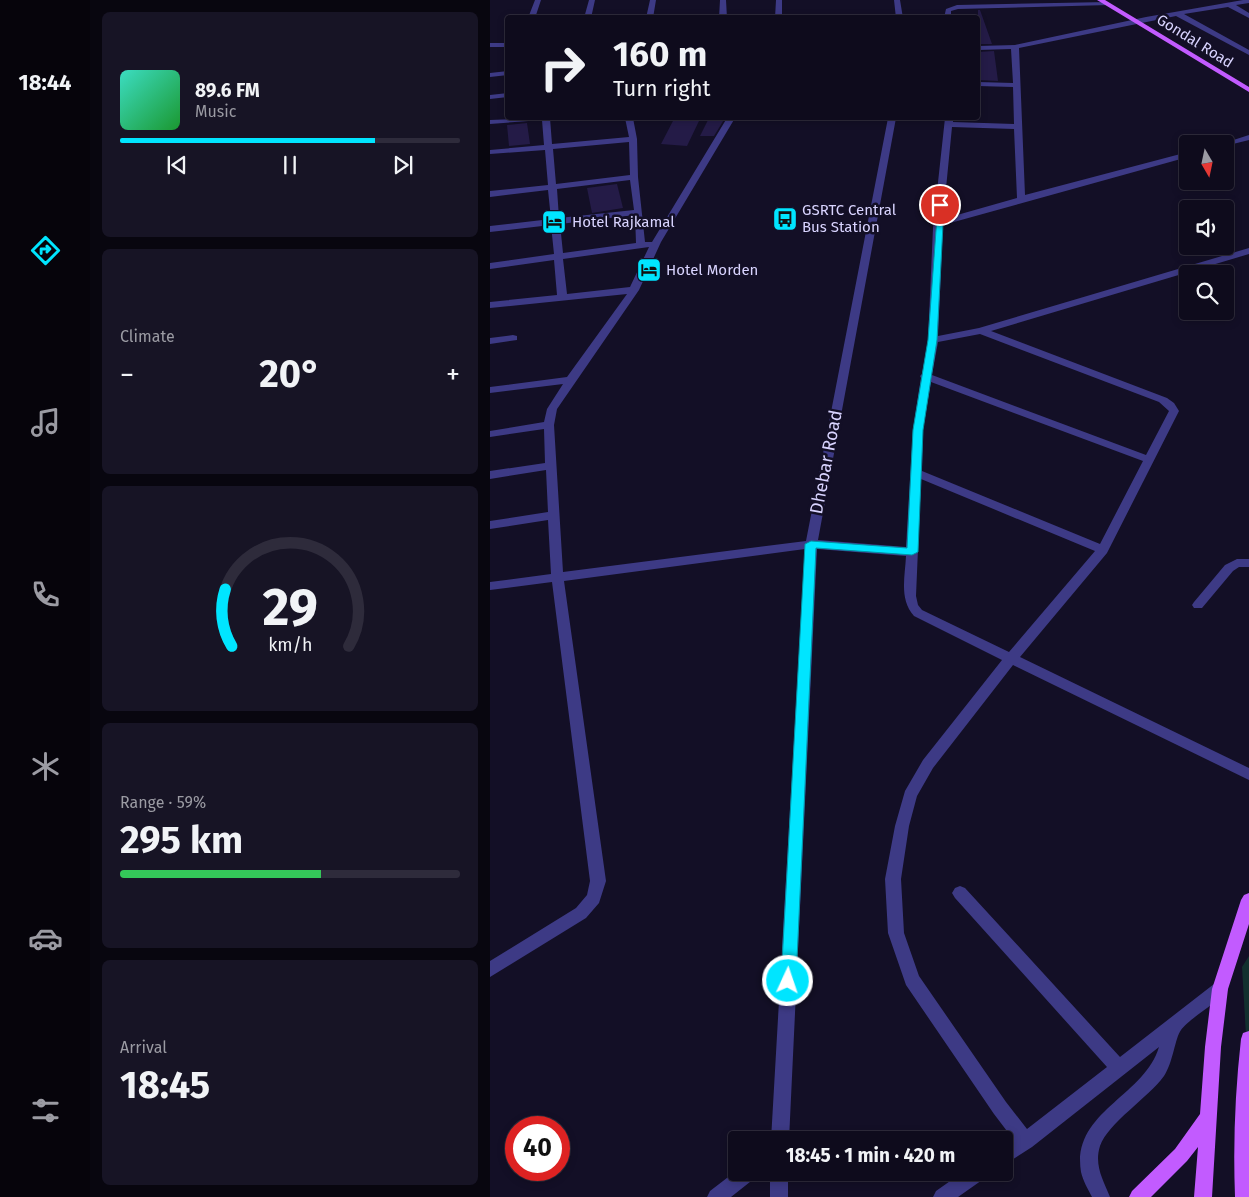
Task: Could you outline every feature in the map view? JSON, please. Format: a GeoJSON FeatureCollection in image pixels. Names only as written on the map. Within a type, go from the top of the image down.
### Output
{"type":"FeatureCollection","features":[{"type":"Feature","properties":{"kind":"main road","name":"Gondal Road"},"geometry":{"type":"LineString","coordinates":[[1106,1],[1249,81]]}},
{"type":"Feature","properties":{"kind":"main road","name":"Gondal Road"},"geometry":{"type":"LineString","coordinates":[[1142,20],[1249,90]]}},
{"type":"Feature","properties":{"kind":"main road"},"geometry":{"type":"LineString","coordinates":[[1203,1197],[1212,1047],[1220,990],[1249,900]]}},
{"type":"Feature","properties":{"kind":"main road"},"geometry":{"type":"LineString","coordinates":[[1244,1197],[1242,1164],[1249,1039]]}},
{"type":"Feature","properties":{"kind":"main road"},"geometry":{"type":"LineString","coordinates":[[1138,1197],[1181,1155],[1208,1117]]}},
{"type":"Feature","properties":{"kind":"street"},"geometry":{"type":"LineString","coordinates":[[532,15],[538,0]]}},
{"type":"Feature","properties":{"kind":"street"},"geometry":{"type":"LineString","coordinates":[[588,15],[592,0]]}},
{"type":"Feature","properties":{"kind":"street"},"geometry":{"type":"LineString","coordinates":[[649,15],[653,0]]}},
{"type":"Feature","properties":{"kind":"street"},"geometry":{"type":"LineString","coordinates":[[722,15],[723,0]]}},
{"type":"Feature","properties":{"kind":"street"},"geometry":{"type":"LineString","coordinates":[[778,15],[779,0]]}},
{"type":"Feature","properties":{"kind":"street"},"geometry":{"type":"LineString","coordinates":[[897,0],[900,15]]}},
{"type":"Feature","properties":{"kind":"street"},"geometry":{"type":"LineString","coordinates":[[949,0],[951,8]]}},
{"type":"Feature","properties":{"kind":"street"},"geometry":{"type":"LineString","coordinates":[[951,8],[1106,1]]}},
{"type":"Feature","properties":{"kind":"street"},"geometry":{"type":"LineString","coordinates":[[980,48],[1015,47],[1142,20],[1249,1]]}},
{"type":"Feature","properties":{"kind":"street"},"geometry":{"type":"LineString","coordinates":[[1230,5],[1249,16]]}},
{"type":"Feature","properties":{"kind":"street"},"geometry":{"type":"LineString","coordinates":[[947,15],[948,10],[951,8]]}},
{"type":"Feature","properties":{"kind":"street"},"geometry":{"type":"LineString","coordinates":[[1178,14],[1249,53]]}},
{"type":"Feature","properties":{"kind":"street"},"geometry":{"type":"LineString","coordinates":[[490,45],[505,45]]}},
{"type":"Feature","properties":{"kind":"street"},"geometry":{"type":"LineString","coordinates":[[1240,48],[1249,45]]}},
{"type":"Feature","properties":{"kind":"street"},"geometry":{"type":"LineString","coordinates":[[1015,47],[1021,199]]}},
{"type":"Feature","properties":{"kind":"street"},"geometry":{"type":"LineString","coordinates":[[490,75],[505,73]]}},
{"type":"Feature","properties":{"kind":"street"},"geometry":{"type":"LineString","coordinates":[[980,84],[1018,86]]}},
{"type":"Feature","properties":{"kind":"street"},"geometry":{"type":"LineString","coordinates":[[490,96],[505,95]]}},
{"type":"Feature","properties":{"kind":"street"},"geometry":{"type":"LineString","coordinates":[[490,122],[516,120]]}},
{"type":"Feature","properties":{"kind":"street"},"geometry":{"type":"LineString","coordinates":[[546,120],[562,297]]}},
{"type":"Feature","properties":{"kind":"street"},"geometry":{"type":"LineString","coordinates":[[629,120],[633,139],[634,177],[639,212],[640,245]]}},
{"type":"Feature","properties":{"kind":"street"},"geometry":{"type":"LineString","coordinates":[[490,970],[581,914],[594,898],[598,881],[557,576],[549,425],[552,409],[570,380],[634,290],[656,242],[730,120]]}},
{"type":"Feature","properties":{"kind":"street","name":"Dhebar Road"},"geometry":{"type":"LineString","coordinates":[[780,1131],[811,544],[892,120]]}},
{"type":"Feature","properties":{"kind":"street"},"geometry":{"type":"LineString","coordinates":[[1018,127],[949,121],[939,223],[933,340],[918,430],[910,596],[912,606],[918,613],[1249,774]]}},
{"type":"Feature","properties":{"kind":"street"},"geometry":{"type":"LineString","coordinates":[[1234,141],[1249,137]]}},
{"type":"Feature","properties":{"kind":"street"},"geometry":{"type":"LineString","coordinates":[[490,152],[633,139]]}},
{"type":"Feature","properties":{"kind":"street"},"geometry":{"type":"LineString","coordinates":[[939,223],[1179,156]]}},
{"type":"Feature","properties":{"kind":"street"},"geometry":{"type":"LineString","coordinates":[[490,194],[634,177]]}},
{"type":"Feature","properties":{"kind":"street"},"geometry":{"type":"LineString","coordinates":[[490,228],[639,212]]}},
{"type":"Feature","properties":{"kind":"street"},"geometry":{"type":"LineString","coordinates":[[490,266],[559,258],[656,242]]}},
{"type":"Feature","properties":{"kind":"street"},"geometry":{"type":"LineString","coordinates":[[933,340],[981,331],[1249,251]]}},
{"type":"Feature","properties":{"kind":"street"},"geometry":{"type":"LineString","coordinates":[[490,305],[634,290]]}},
{"type":"Feature","properties":{"kind":"street"},"geometry":{"type":"LineString","coordinates":[[981,331],[1163,400],[1174,411],[1103,550],[1011,658],[928,764],[910,795],[902,826],[894,879],[896,933],[912,980],[1000,1108],[1026,1141]]}},
{"type":"Feature","properties":{"kind":"street"},"geometry":{"type":"LineString","coordinates":[[490,341],[513,338]]}},
{"type":"Feature","properties":{"kind":"street"},"geometry":{"type":"LineString","coordinates":[[926,376],[1150,460]]}},
{"type":"Feature","properties":{"kind":"street"},"geometry":{"type":"LineString","coordinates":[[490,390],[570,380]]}},
{"type":"Feature","properties":{"kind":"street"},"geometry":{"type":"LineString","coordinates":[[490,434],[549,425]]}},
{"type":"Feature","properties":{"kind":"street"},"geometry":{"type":"LineString","coordinates":[[490,475],[551,466]]}},
{"type":"Feature","properties":{"kind":"street"},"geometry":{"type":"LineString","coordinates":[[916,473],[1103,550]]}},
{"type":"Feature","properties":{"kind":"street"},"geometry":{"type":"LineString","coordinates":[[490,525],[553,515]]}},
{"type":"Feature","properties":{"kind":"street"},"geometry":{"type":"LineString","coordinates":[[490,586],[811,544],[912,552]]}},
{"type":"Feature","properties":{"kind":"street"},"geometry":{"type":"LineString","coordinates":[[1198,604],[1229,568],[1237,563],[1249,563]]}},
{"type":"Feature","properties":{"kind":"street"},"geometry":{"type":"LineString","coordinates":[[960,893],[1118,1068]]}},
{"type":"Feature","properties":{"kind":"street"},"geometry":{"type":"LineString","coordinates":[[1013,1150],[1220,990]]}},
{"type":"Feature","properties":{"kind":"street"},"geometry":{"type":"LineString","coordinates":[[1101,1197],[1092,1183],[1088,1168],[1088,1149],[1098,1130],[1159,1069],[1173,1026]]}},
{"type":"Feature","properties":{"kind":"street"},"geometry":{"type":"LineString","coordinates":[[716,1197],[737,1181]]}},
{"type":"Feature","properties":{"kind":"street"},"geometry":{"type":"LineString","coordinates":[[779,1181],[779,1197]]}},
{"type":"Feature","properties":{"kind":"street"},"geometry":{"type":"LineString","coordinates":[[942,1197],[966,1181]]}},
{"type":"Feature","properties":{"kind":"green space"},"geometry":{"type":"Polygon","coordinates":[[[1249,956],[1249,1087],[1242,967],[1249,956]]]}},
{"type":"Feature","properties":{"kind":"building"},"geometry":{"type":"Polygon","coordinates":[[[978,10],[980,10],[992,44],[980,44],[980,15],[978,15],[978,10]]]}},
{"type":"Feature","properties":{"kind":"building"},"geometry":{"type":"Polygon","coordinates":[[[994,51],[998,81],[980,80],[980,52],[994,51]]]}},
{"type":"Feature","properties":{"kind":"building"},"geometry":{"type":"Polygon","coordinates":[[[673,120],[699,121],[687,146],[661,144],[673,120]]]}},
{"type":"Feature","properties":{"kind":"building"},"geometry":{"type":"Polygon","coordinates":[[[708,120],[724,120],[714,136],[700,136],[708,120]]]}},
{"type":"Feature","properties":{"kind":"building"},"geometry":{"type":"Polygon","coordinates":[[[527,123],[530,144],[509,146],[507,125],[527,123]]]}},
{"type":"Feature","properties":{"kind":"building"},"geometry":{"type":"Polygon","coordinates":[[[617,184],[623,208],[592,213],[587,188],[617,184]]]}},
{"type":"Feature","properties":{"kind":"place","name":"GSRTC Central Bus Station"},"geometry":{"type":"Point","coordinates":[785,219]}},
{"type":"Feature","properties":{"kind":"place","name":"Hotel Rajkamal"},"geometry":{"type":"Point","coordinates":[554,222]}},
{"type":"Feature","properties":{"kind":"place","name":"Hotel Morden"},"geometry":{"type":"Point","coordinates":[649,270]}},
{"type":"Feature","properties":{"kind":"route"},"geometry":{"type":"LineString","coordinates":[[788,981],[811,544],[912,552],[918,430],[933,340],[940,205]]}}]}
